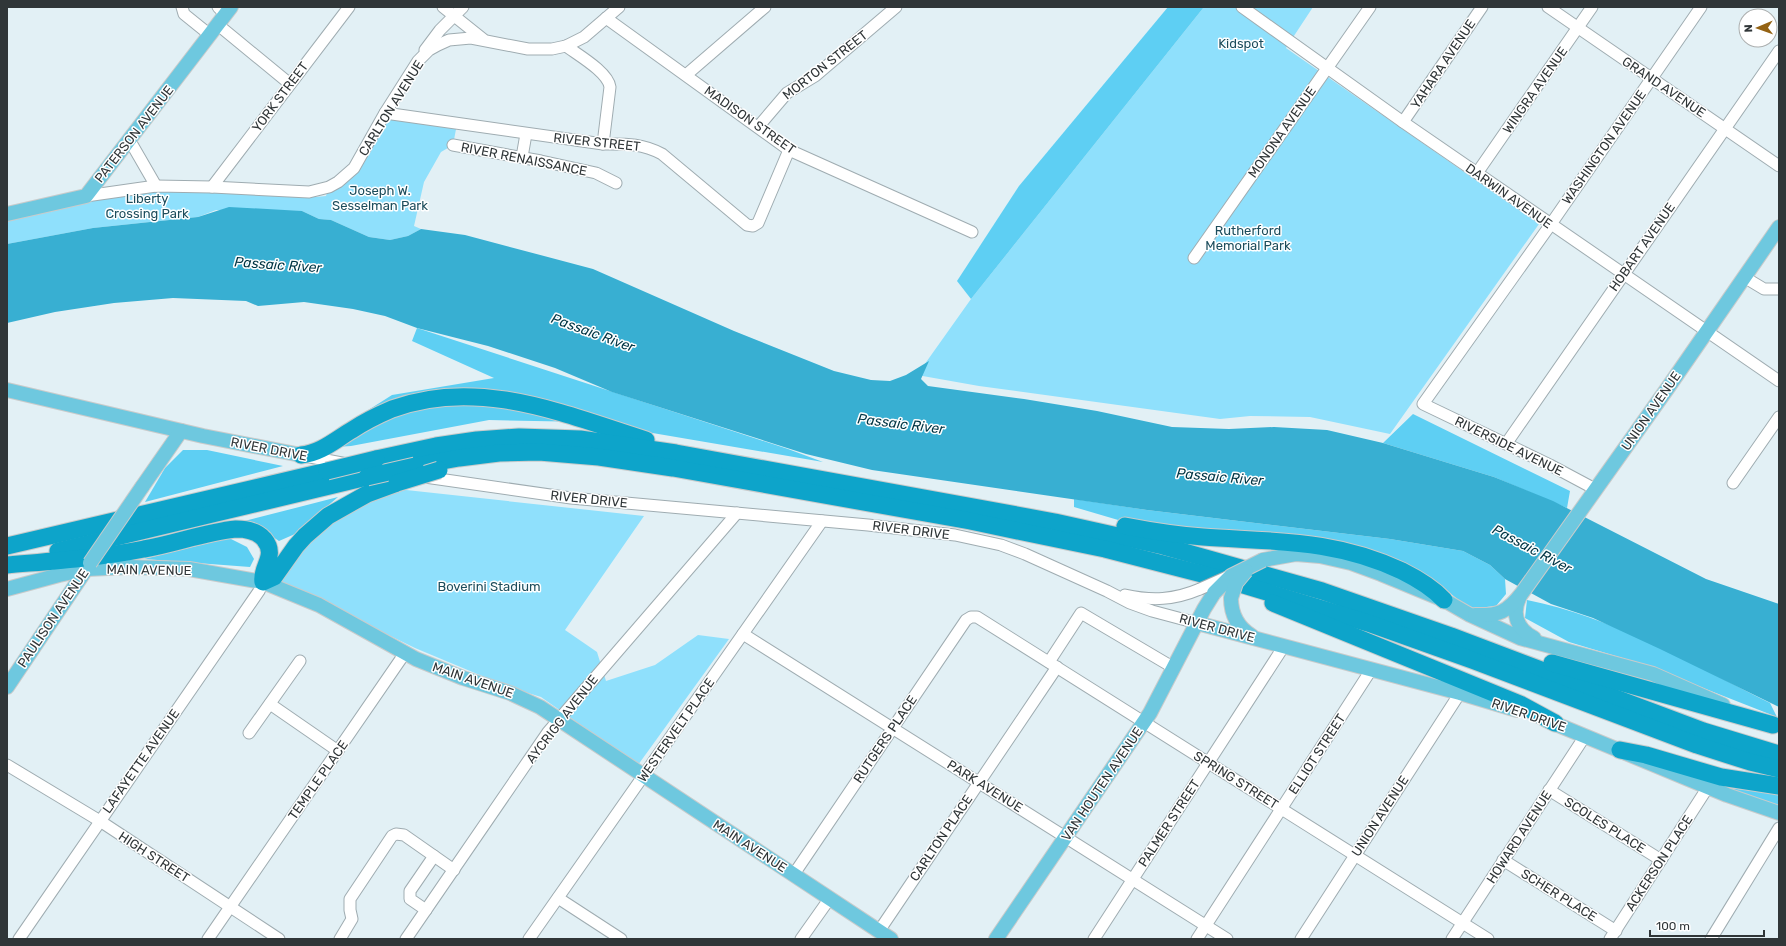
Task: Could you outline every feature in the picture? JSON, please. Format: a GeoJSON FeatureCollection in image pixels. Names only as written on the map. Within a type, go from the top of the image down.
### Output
{"type":"FeatureCollection","features":[{"type":"Feature","properties":{"kind":"highway"},"geometry":{"type":"LineString","coordinates":[[301,455],[322,449],[363,423],[392,409],[424,400],[463,396],[493,398],[532,404],[703,458]]}},
{"type":"Feature","properties":{"kind":"highway"},"geometry":{"type":"LineString","coordinates":[[7,546],[436,446],[477,440],[540,437],[601,442],[703,458],[919,496],[1055,522],[1176,550],[1322,591],[1451,636],[1702,731],[1779,754]]}},
{"type":"Feature","properties":{"kind":"highway"},"geometry":{"type":"LineString","coordinates":[[7,564],[141,550],[227,531],[244,529],[258,534],[267,544],[269,558],[263,574],[263,582],[274,577],[305,536],[328,516],[353,500],[397,483],[439,470],[490,457],[520,452]]}},
{"type":"Feature","properties":{"kind":"highway"},"geometry":{"type":"LineString","coordinates":[[7,564],[415,466],[479,455],[520,452],[579,454],[680,469],[998,526],[1105,549],[1185,569],[1368,623],[1472,660],[1698,745],[1779,770]]}},
{"type":"Feature","properties":{"kind":"highway"},"geometry":{"type":"LineString","coordinates":[[919,496],[1026,508],[1164,532],[1202,537],[1295,542],[1324,546],[1368,558],[1396,568],[1427,584],[1444,600]]}},
{"type":"Feature","properties":{"kind":"highway"},"geometry":{"type":"LineString","coordinates":[[1185,569],[1271,602],[1383,650],[1520,704],[1555,723]]}},
{"type":"Feature","properties":{"kind":"highway"},"geometry":{"type":"LineString","coordinates":[[1451,636],[1515,652],[1776,726]]}},
{"type":"Feature","properties":{"kind":"highway"},"geometry":{"type":"LineString","coordinates":[[1620,750],[1646,755],[1721,777],[1779,786]]}},
{"type":"Feature","properties":{"kind":"main road","name":"PATERSON AVENUE"},"geometry":{"type":"LineString","coordinates":[[7,214],[86,196],[130,141],[220,18]]}},
{"type":"Feature","properties":{"kind":"main road","name":"UNION AVENUE"},"geometry":{"type":"LineString","coordinates":[[1522,594],[1779,226]]}},
{"type":"Feature","properties":{"kind":"main road","name":"RIVER DRIVE"},"geometry":{"type":"LineString","coordinates":[[10,391],[181,431],[301,455]]}},
{"type":"Feature","properties":{"kind":"main road","name":"PAULISON AVENUE"},"geometry":{"type":"LineString","coordinates":[[7,687],[181,431]]}},
{"type":"Feature","properties":{"kind":"main road"},"geometry":{"type":"LineString","coordinates":[[1259,639],[1245,631],[1239,625],[1232,612],[1231,598],[1240,577],[1263,560],[1296,554],[1335,559],[1374,571],[1444,600],[1470,615],[1520,638],[1566,652],[1653,674],[1741,713],[1776,726]]}},
{"type":"Feature","properties":{"kind":"main road","name":"VAN HOUTEN AVENUE"},"geometry":{"type":"LineString","coordinates":[[996,939],[1144,722],[1174,668],[1197,622],[1214,594],[1225,582],[1238,572],[1263,560]]}},
{"type":"Feature","properties":{"kind":"main road","name":"MAIN AVENUE"},"geometry":{"type":"LineString","coordinates":[[7,589],[89,566],[189,569],[263,582],[319,605],[405,654],[463,678],[486,684],[524,698],[891,939]]}},
{"type":"Feature","properties":{"kind":"main road"},"geometry":{"type":"LineString","coordinates":[[1470,615],[1494,615],[1500,613],[1512,605],[1522,594]]}},
{"type":"Feature","properties":{"kind":"main road"},"geometry":{"type":"LineString","coordinates":[[1522,594],[1515,614],[1520,627],[1530,636],[1566,652]]}},
{"type":"Feature","properties":{"kind":"main road","name":"RIVER DRIVE"},"geometry":{"type":"LineString","coordinates":[[1197,622],[1460,693],[1555,723],[1708,787],[1779,813]]}},
{"type":"Feature","properties":{"kind":"street"},"geometry":{"type":"LineString","coordinates":[[182,7],[184,14],[220,18],[290,84]]}},
{"type":"Feature","properties":{"kind":"street","name":"YORK STREET"},"geometry":{"type":"LineString","coordinates":[[212,187],[349,7]]}},
{"type":"Feature","properties":{"kind":"street"},"geometry":{"type":"LineString","coordinates":[[443,7],[484,40]]}},
{"type":"Feature","properties":{"kind":"street"},"geometry":{"type":"LineString","coordinates":[[418,61],[440,30],[463,7]]}},
{"type":"Feature","properties":{"kind":"street","name":"CARLTON AVENUE"},"geometry":{"type":"LineString","coordinates":[[86,196],[156,186],[309,192],[329,187],[338,182],[354,168],[385,113],[418,61],[429,50],[449,40],[460,38],[484,40],[540,50],[566,46],[584,36],[618,7]]}},
{"type":"Feature","properties":{"kind":"street"},"geometry":{"type":"LineString","coordinates":[[686,75],[765,7]]}},
{"type":"Feature","properties":{"kind":"street","name":"MORTON STREET"},"geometry":{"type":"LineString","coordinates":[[758,127],[787,93],[815,76],[896,7]]}},
{"type":"Feature","properties":{"kind":"street","name":"DARWIN AVENUE"},"geometry":{"type":"LineString","coordinates":[[1242,7],[1477,173],[1779,381]]}},
{"type":"Feature","properties":{"kind":"street","name":"MONONA AVENUE"},"geometry":{"type":"LineString","coordinates":[[1194,258],[1370,7]]}},
{"type":"Feature","properties":{"kind":"street","name":"YAHARA AVENUE"},"geometry":{"type":"LineString","coordinates":[[1404,122],[1482,7]]}},
{"type":"Feature","properties":{"kind":"street","name":"GRAND AVENUE"},"geometry":{"type":"LineString","coordinates":[[1548,7],[1779,166]]}},
{"type":"Feature","properties":{"kind":"street","name":"WINGRA AVENUE"},"geometry":{"type":"LineString","coordinates":[[1477,173],[1592,7]]}},
{"type":"Feature","properties":{"kind":"street","name":"WASHINGTON AVENUE"},"geometry":{"type":"LineString","coordinates":[[1423,404],[1551,224],[1701,7]]}},
{"type":"Feature","properties":{"kind":"street","name":"MADISON STREET"},"geometry":{"type":"LineString","coordinates":[[606,18],[789,150],[972,232]]}},
{"type":"Feature","properties":{"kind":"street"},"geometry":{"type":"LineString","coordinates":[[566,46],[604,75],[609,81],[610,87],[603,144]]}},
{"type":"Feature","properties":{"kind":"street","name":"HOBART AVENUE"},"geometry":{"type":"LineString","coordinates":[[1506,444],[1724,128],[1779,51]]}},
{"type":"Feature","properties":{"kind":"street","name":"RIVER STREET"},"geometry":{"type":"LineString","coordinates":[[385,113],[526,134],[603,144],[635,144],[650,148],[662,154],[747,225],[753,226],[758,224],[789,150]]}},
{"type":"Feature","properties":{"kind":"street"},"geometry":{"type":"LineString","coordinates":[[522,157],[526,134]]}},
{"type":"Feature","properties":{"kind":"street"},"geometry":{"type":"LineString","coordinates":[[130,141],[156,186]]}},
{"type":"Feature","properties":{"kind":"street","name":"RIVER RENAISSANCE"},"geometry":{"type":"LineString","coordinates":[[453,145],[522,157],[596,173],[616,183]]}},
{"type":"Feature","properties":{"kind":"street"},"geometry":{"type":"LineString","coordinates":[[1744,277],[1764,289],[1779,289]]}},
{"type":"Feature","properties":{"kind":"street","name":"RIVERSIDE AVENUE"},"geometry":{"type":"LineString","coordinates":[[1423,404],[1506,444],[1595,490]]}},
{"type":"Feature","properties":{"kind":"street"},"geometry":{"type":"LineString","coordinates":[[1733,483],[1779,417]]}},
{"type":"Feature","properties":{"kind":"street","name":"RIVER DRIVE"},"geometry":{"type":"LineString","coordinates":[[301,455],[388,471],[565,498],[928,531],[976,539],[1025,554],[1141,607],[1197,622]]}},
{"type":"Feature","properties":{"kind":"street","name":"AYCRIGG AVENUE"},"geometry":{"type":"LineString","coordinates":[[406,939],[558,719],[737,513]]}},
{"type":"Feature","properties":{"kind":"street","name":"WESTERVELT PLACE"},"geometry":{"type":"LineString","coordinates":[[529,939],[822,521]]}},
{"type":"Feature","properties":{"kind":"street"},"geometry":{"type":"LineString","coordinates":[[1107,591],[1144,599],[1163,600],[1182,596],[1238,572]]}},
{"type":"Feature","properties":{"kind":"street","name":"LAFAYETTE AVENUE"},"geometry":{"type":"LineString","coordinates":[[19,939],[259,591],[263,582]]}},
{"type":"Feature","properties":{"kind":"street","name":"CARLTON PLACE"},"geometry":{"type":"LineString","coordinates":[[879,931],[979,782],[1053,665],[1081,613],[1174,668]]}},
{"type":"Feature","properties":{"kind":"street","name":"RUTGERS PLACE"},"geometry":{"type":"LineString","coordinates":[[794,874],[966,620],[971,617],[977,617],[983,621]]}},
{"type":"Feature","properties":{"kind":"street","name":"SPRING STREET"},"geometry":{"type":"LineString","coordinates":[[983,621],[1488,939]]}},
{"type":"Feature","properties":{"kind":"street","name":"PARK AVENUE"},"geometry":{"type":"LineString","coordinates":[[743,634],[1227,939]]}},
{"type":"Feature","properties":{"kind":"street","name":"PALMER STREET"},"geometry":{"type":"LineString","coordinates":[[1094,939],[1284,646]]}},
{"type":"Feature","properties":{"kind":"street","name":"TEMPLE PLACE"},"geometry":{"type":"LineString","coordinates":[[208,939],[405,654]]}},
{"type":"Feature","properties":{"kind":"street"},"geometry":{"type":"LineString","coordinates":[[249,733],[300,661]]}},
{"type":"Feature","properties":{"kind":"street","name":"ELLIOT STREET"},"geometry":{"type":"LineString","coordinates":[[1197,939],[1371,670]]}},
{"type":"Feature","properties":{"kind":"street","name":"UNION AVENUE"},"geometry":{"type":"LineString","coordinates":[[1301,939],[1460,693]]}},
{"type":"Feature","properties":{"kind":"street"},"geometry":{"type":"LineString","coordinates":[[270,704],[338,751]]}},
{"type":"Feature","properties":{"kind":"street","name":"HOWARD AVENUE"},"geometry":{"type":"LineString","coordinates":[[1452,939],[1586,736]]}},
{"type":"Feature","properties":{"kind":"street","name":"HIGH STREET"},"geometry":{"type":"LineString","coordinates":[[7,765],[100,821],[279,939]]}},
{"type":"Feature","properties":{"kind":"street","name":"ACKERSON PLACE"},"geometry":{"type":"LineString","coordinates":[[1613,935],[1708,787]]}},
{"type":"Feature","properties":{"kind":"street","name":"SCOLES PLACE"},"geometry":{"type":"LineString","coordinates":[[1549,790],[1661,860]]}},
{"type":"Feature","properties":{"kind":"street"},"geometry":{"type":"LineString","coordinates":[[1711,939],[1779,828]]}},
{"type":"Feature","properties":{"kind":"street"},"geometry":{"type":"LineString","coordinates":[[340,939],[352,919],[350,899],[390,838],[396,834],[404,835],[454,870]]}},
{"type":"Feature","properties":{"kind":"street"},"geometry":{"type":"LineString","coordinates":[[426,910],[410,899],[410,891],[434,856]]}},
{"type":"Feature","properties":{"kind":"street","name":"SCHER PLACE"},"geometry":{"type":"LineString","coordinates":[[1503,860],[1613,935]]}},
{"type":"Feature","properties":{"kind":"street"},"geometry":{"type":"LineString","coordinates":[[558,898],[621,939]]}},
{"type":"Feature","properties":{"kind":"street"},"geometry":{"type":"LineString","coordinates":[[805,937],[830,898]]}},
{"type":"Feature","properties":{"kind":"green space","name":"Rutherford Memorial Park"},"geometry":{"type":"Polygon","coordinates":[[[1204,7],[1313,7],[1286,48],[1539,224],[1390,434],[1310,417],[1250,416],[1220,419],[979,386],[917,375],[971,299],[1204,7]]]}},
{"type":"Feature","properties":{"kind":"green space"},"geometry":{"type":"Polygon","coordinates":[[[385,113],[457,124],[453,145],[441,152],[424,182],[414,226],[421,229],[408,236],[390,240],[369,237],[331,220],[319,219],[302,211],[216,210],[198,217],[93,228],[7,244],[7,221],[102,198],[148,190],[316,197],[326,196],[329,187],[338,182],[385,113]]]}},
{"type":"Feature","properties":{"kind":"green space","name":"Boverini Stadium"},"geometry":{"type":"Polygon","coordinates":[[[397,489],[644,516],[565,630],[597,652],[606,681],[655,665],[698,635],[729,639],[638,765],[541,697],[506,686],[415,648],[278,581],[296,549],[347,507],[397,489]]]}},
{"type":"Feature","properties":{"kind":"shaded area"},"geometry":{"type":"Polygon","coordinates":[[[1168,7],[1204,7],[971,299],[957,281],[1019,186],[1168,7]]]}},
{"type":"Feature","properties":{"kind":"shaded area"},"geometry":{"type":"Polygon","coordinates":[[[417,328],[788,449],[823,462],[588,422],[489,420],[351,446],[307,449],[392,395],[494,378],[412,341],[417,328]]]}},
{"type":"Feature","properties":{"kind":"shaded area"},"geometry":{"type":"Polygon","coordinates":[[[1413,414],[1570,491],[1567,508],[1494,477],[1383,443],[1413,414]]]}},
{"type":"Feature","properties":{"kind":"shaded area"},"geometry":{"type":"Polygon","coordinates":[[[183,450],[207,450],[283,466],[145,502],[165,468],[183,450]]]}},
{"type":"Feature","properties":{"kind":"shaded area"},"geometry":{"type":"Polygon","coordinates":[[[338,497],[295,534],[279,541],[261,529],[237,523],[338,497]]]}},
{"type":"Feature","properties":{"kind":"shaded area"},"geometry":{"type":"Polygon","coordinates":[[[1074,499],[1147,510],[1390,539],[1463,551],[1490,565],[1505,579],[1506,594],[1496,606],[1469,609],[1450,593],[1416,572],[1125,522],[1074,507],[1074,499]]]}},
{"type":"Feature","properties":{"kind":"shaded area"},"geometry":{"type":"Polygon","coordinates":[[[229,538],[247,547],[254,559],[250,567],[144,559],[229,538]]]}},
{"type":"Feature","properties":{"kind":"shaded area"},"geometry":{"type":"Polygon","coordinates":[[[1527,600],[1558,607],[1590,618],[1651,643],[1770,703],[1777,717],[1642,664],[1569,642],[1525,618],[1527,600]]]}},
{"type":"Feature","properties":{"kind":"shaded area"},"geometry":{"type":"Polygon","coordinates":[[[1720,787],[1779,794],[1779,807],[1720,787]]]}},
{"type":"Feature","properties":{"kind":"water","name":"Passaic River"},"geometry":{"type":"Polygon","coordinates":[[[229,207],[302,211],[319,219],[331,220],[369,237],[390,240],[408,236],[421,229],[465,235],[593,269],[734,331],[834,371],[871,380],[890,381],[906,375],[929,361],[921,379],[928,386],[1097,411],[1172,427],[1229,429],[1274,427],[1327,430],[1383,443],[1494,477],[1553,501],[1706,579],[1779,604],[1779,707],[1593,618],[1551,604],[1505,579],[1490,565],[1463,551],[1390,539],[1147,510],[872,470],[806,454],[612,392],[555,368],[488,346],[417,328],[385,316],[353,309],[304,302],[258,306],[246,301],[173,298],[114,303],[55,312],[7,323],[7,244],[93,228],[198,217],[229,207]]]}},
{"type":"Feature","properties":{"kind":"park label","name":"Kidspot"},"geometry":{"type":"Point","coordinates":[1241,43]}},
{"type":"Feature","properties":{"kind":"park label","name":"Joseph W. Sesselman Park"},"geometry":{"type":"Point","coordinates":[380,198]}},
{"type":"Feature","properties":{"kind":"park label","name":"Liberty Crossing Park"},"geometry":{"type":"Point","coordinates":[147,206]}}]}
